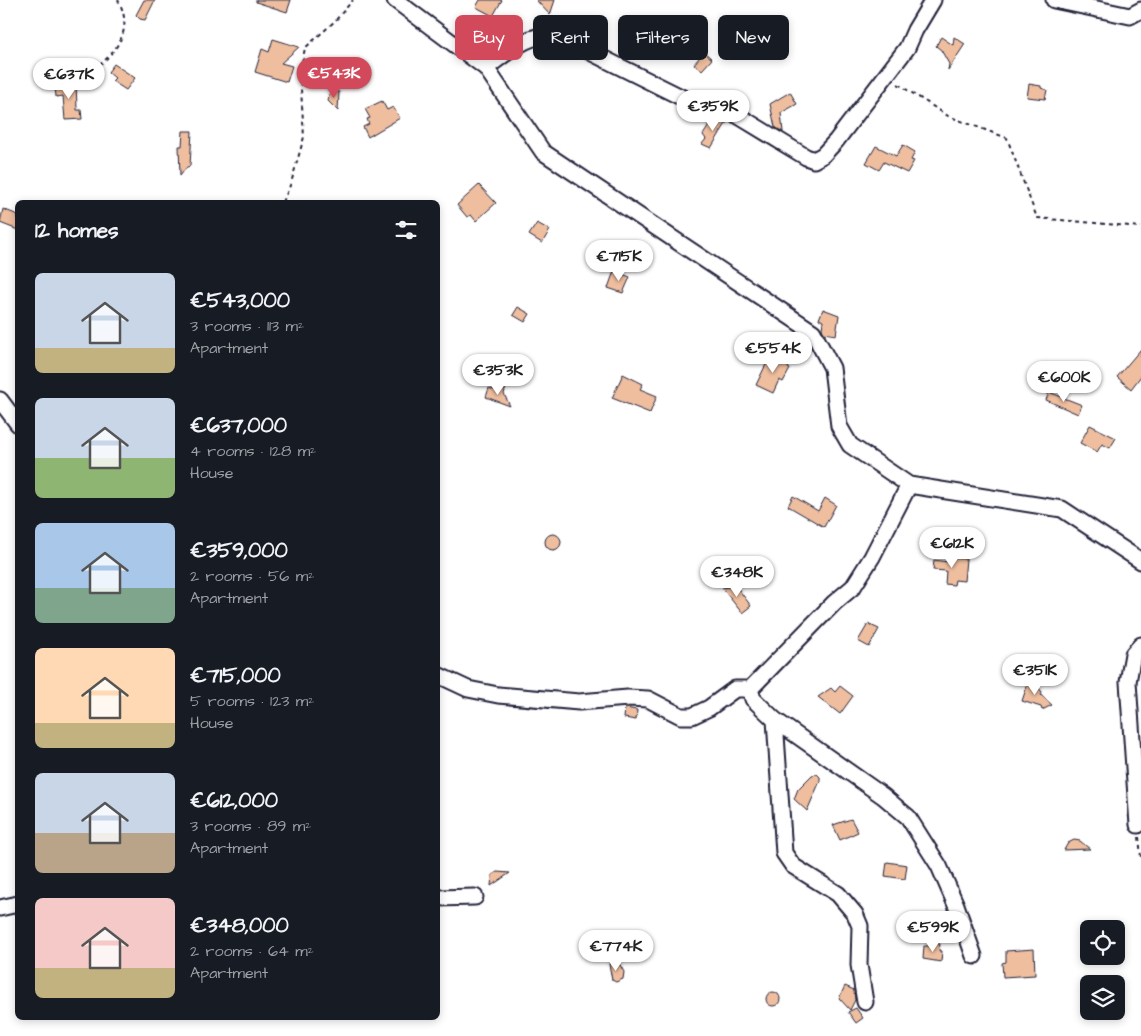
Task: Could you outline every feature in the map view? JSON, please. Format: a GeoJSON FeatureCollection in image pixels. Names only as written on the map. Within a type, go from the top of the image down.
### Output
{"type":"FeatureCollection","features":[{"type":"Feature","properties":{"kind":"street"},"geometry":{"type":"LineString","coordinates":[[486,68],[522,43],[536,36],[549,34],[679,97],[737,115],[814,160],[823,155],[836,141],[908,48],[915,30],[933,0]]}},
{"type":"Feature","properties":{"kind":"street"},"geometry":{"type":"LineString","coordinates":[[1054,0],[1130,16],[1141,10]]}},
{"type":"Feature","properties":{"kind":"street"},"geometry":{"type":"LineString","coordinates":[[397,1],[486,68],[543,152],[812,332],[832,368],[840,426],[850,445],[909,485],[1062,509],[1141,561]]}},
{"type":"Feature","properties":{"kind":"street"},"geometry":{"type":"LineString","coordinates":[[0,400],[15,420]]}},
{"type":"Feature","properties":{"kind":"street"},"geometry":{"type":"LineString","coordinates":[[440,676],[468,688],[498,695],[579,702],[648,698],[680,716],[692,716],[709,708],[735,689],[750,689],[834,603],[853,587],[872,557],[909,485]]}},
{"type":"Feature","properties":{"kind":"street"},"geometry":{"type":"LineString","coordinates":[[1138,825],[1128,682],[1133,654],[1141,645]]}},
{"type":"Feature","properties":{"kind":"street"},"geometry":{"type":"LineString","coordinates":[[750,689],[754,699],[775,720],[884,796],[908,817],[939,866],[956,905],[974,956]]}},
{"type":"Feature","properties":{"kind":"street"},"geometry":{"type":"LineString","coordinates":[[775,720],[784,853],[793,866],[838,894],[855,914],[860,926],[859,965],[864,1002]]}},
{"type":"Feature","properties":{"kind":"street"},"geometry":{"type":"LineString","coordinates":[[440,898],[475,897]]}},
{"type":"Feature","properties":{"kind":"street"},"geometry":{"type":"LineString","coordinates":[[0,908],[15,905]]}},
{"type":"Feature","properties":{"kind":"path"},"geometry":{"type":"LineString","coordinates":[[81,82],[109,58],[121,40],[126,23],[125,12],[118,0]]}},
{"type":"Feature","properties":{"kind":"path"},"geometry":{"type":"LineString","coordinates":[[284,200],[291,183],[304,137],[300,73],[306,48],[335,21],[352,0]]}},
{"type":"Feature","properties":{"kind":"path"},"geometry":{"type":"LineString","coordinates":[[885,76],[948,116],[1007,138],[1037,218],[1141,227]]}},
{"type":"Feature","properties":{"kind":"path"},"geometry":{"type":"LineString","coordinates":[[1138,825],[1141,857]]}},
{"type":"Feature","properties":{"kind":"building"},"geometry":{"type":"Polygon","coordinates":[[[144,0],[155,0],[145,20],[140,19],[136,15],[144,0]]]}},
{"type":"Feature","properties":{"kind":"building"},"geometry":{"type":"Polygon","coordinates":[[[256,0],[291,0],[287,12],[256,2],[256,0]]]}},
{"type":"Feature","properties":{"kind":"building"},"geometry":{"type":"Polygon","coordinates":[[[480,0],[502,0],[494,15],[476,7],[480,0]]]}},
{"type":"Feature","properties":{"kind":"building"},"geometry":{"type":"Polygon","coordinates":[[[536,0],[555,0],[550,15],[536,0]]]}},
{"type":"Feature","properties":{"kind":"building"},"geometry":{"type":"Polygon","coordinates":[[[941,37],[953,45],[954,37],[965,44],[948,70],[949,64],[941,50],[936,46],[941,37]]]}},
{"type":"Feature","properties":{"kind":"building"},"geometry":{"type":"Polygon","coordinates":[[[273,39],[299,47],[281,63],[292,66],[287,82],[255,72],[262,49],[269,52],[273,39]]]}},
{"type":"Feature","properties":{"kind":"building"},"geometry":{"type":"Polygon","coordinates":[[[708,56],[712,59],[702,70],[694,64],[697,60],[708,60],[708,56]]]}},
{"type":"Feature","properties":{"kind":"building"},"geometry":{"type":"Polygon","coordinates":[[[114,64],[135,78],[126,90],[112,81],[115,78],[108,72],[114,64]]]}},
{"type":"Feature","properties":{"kind":"building"},"geometry":{"type":"Polygon","coordinates":[[[76,81],[77,110],[81,110],[82,119],[65,120],[63,96],[56,97],[55,86],[62,86],[62,82],[76,81]]]}},
{"type":"Feature","properties":{"kind":"building"},"geometry":{"type":"Polygon","coordinates":[[[1029,84],[1041,86],[1041,88],[1047,90],[1045,99],[1027,97],[1029,84]]]}},
{"type":"Feature","properties":{"kind":"building"},"geometry":{"type":"Polygon","coordinates":[[[333,91],[339,92],[338,111],[328,101],[329,94],[333,91]]]}},
{"type":"Feature","properties":{"kind":"building"},"geometry":{"type":"Polygon","coordinates":[[[790,92],[797,104],[781,113],[783,132],[775,127],[770,104],[790,92]]]}},
{"type":"Feature","properties":{"kind":"building"},"geometry":{"type":"Polygon","coordinates":[[[382,101],[387,110],[393,107],[400,118],[368,137],[363,127],[369,124],[367,119],[370,118],[365,109],[382,101]]]}},
{"type":"Feature","properties":{"kind":"building"},"geometry":{"type":"Polygon","coordinates":[[[714,118],[727,122],[711,148],[702,144],[706,139],[703,135],[714,118]]]}},
{"type":"Feature","properties":{"kind":"building"},"geometry":{"type":"Polygon","coordinates":[[[183,131],[192,131],[190,166],[180,176],[179,146],[182,146],[183,131]]]}},
{"type":"Feature","properties":{"kind":"building"},"geometry":{"type":"Polygon","coordinates":[[[903,145],[915,152],[911,160],[914,161],[907,173],[884,162],[879,170],[866,163],[876,146],[896,156],[903,145]]]}},
{"type":"Feature","properties":{"kind":"building"},"geometry":{"type":"Polygon","coordinates":[[[479,185],[496,203],[476,221],[471,215],[467,217],[457,205],[479,185]]]}},
{"type":"Feature","properties":{"kind":"building"},"geometry":{"type":"Polygon","coordinates":[[[3,209],[15,214],[15,229],[0,223],[3,209]]]}},
{"type":"Feature","properties":{"kind":"building"},"geometry":{"type":"Polygon","coordinates":[[[537,223],[550,230],[542,243],[529,235],[537,223]]]}},
{"type":"Feature","properties":{"kind":"building"},"geometry":{"type":"Polygon","coordinates":[[[614,271],[630,277],[623,293],[608,288],[614,271]]]}},
{"type":"Feature","properties":{"kind":"building"},"geometry":{"type":"Polygon","coordinates":[[[518,307],[530,314],[525,322],[513,315],[518,307]]]}},
{"type":"Feature","properties":{"kind":"building"},"geometry":{"type":"Polygon","coordinates":[[[823,309],[839,315],[836,335],[824,333],[822,329],[823,321],[819,319],[823,309]]]}},
{"type":"Feature","properties":{"kind":"building"},"geometry":{"type":"Polygon","coordinates":[[[1141,349],[1141,376],[1131,389],[1117,377],[1141,349]]]}},
{"type":"Feature","properties":{"kind":"building"},"geometry":{"type":"Polygon","coordinates":[[[771,354],[789,364],[788,368],[790,369],[783,382],[779,380],[773,393],[756,385],[771,354]]]}},
{"type":"Feature","properties":{"kind":"building"},"geometry":{"type":"Polygon","coordinates":[[[623,374],[643,384],[640,389],[657,396],[650,413],[612,398],[623,374]]]}},
{"type":"Feature","properties":{"kind":"building"},"geometry":{"type":"Polygon","coordinates":[[[506,387],[504,394],[510,406],[486,397],[489,388],[494,390],[506,387]]]}},
{"type":"Feature","properties":{"kind":"building"},"geometry":{"type":"Polygon","coordinates":[[[1049,392],[1082,405],[1078,414],[1046,400],[1049,392]]]}},
{"type":"Feature","properties":{"kind":"building"},"geometry":{"type":"Polygon","coordinates":[[[1090,425],[1116,438],[1110,448],[1102,444],[1097,452],[1080,443],[1090,425]]]}},
{"type":"Feature","properties":{"kind":"building"},"geometry":{"type":"Polygon","coordinates":[[[793,496],[818,511],[825,498],[836,505],[824,527],[788,506],[793,496]]]}},
{"type":"Feature","properties":{"kind":"building"},"geometry":{"type":"Polygon","coordinates":[[[550,534],[556,534],[561,539],[559,548],[550,550],[545,545],[545,539],[550,534]]]}},
{"type":"Feature","properties":{"kind":"building"},"geometry":{"type":"Polygon","coordinates":[[[948,557],[966,559],[964,581],[955,580],[954,585],[945,584],[946,571],[933,570],[934,560],[948,562],[948,557]]]}},
{"type":"Feature","properties":{"kind":"building"},"geometry":{"type":"Polygon","coordinates":[[[736,586],[751,606],[742,613],[722,588],[736,586]]]}},
{"type":"Feature","properties":{"kind":"building"},"geometry":{"type":"Polygon","coordinates":[[[868,624],[879,629],[869,647],[858,641],[868,624]]]}},
{"type":"Feature","properties":{"kind":"building"},"geometry":{"type":"Polygon","coordinates":[[[1040,679],[1038,687],[1042,692],[1041,695],[1052,705],[1042,710],[1041,707],[1022,701],[1027,686],[1040,679]]]}},
{"type":"Feature","properties":{"kind":"building"},"geometry":{"type":"Polygon","coordinates":[[[840,686],[853,696],[840,714],[818,697],[831,688],[835,692],[840,686]]]}},
{"type":"Feature","properties":{"kind":"building"},"geometry":{"type":"Polygon","coordinates":[[[625,708],[637,710],[636,720],[624,718],[625,708]]]}},
{"type":"Feature","properties":{"kind":"building"},"geometry":{"type":"Polygon","coordinates":[[[817,774],[820,777],[820,781],[807,811],[794,799],[798,789],[812,775],[817,774]]]}},
{"type":"Feature","properties":{"kind":"building"},"geometry":{"type":"Polygon","coordinates":[[[851,819],[858,832],[840,840],[833,825],[851,819]]]}},
{"type":"Feature","properties":{"kind":"building"},"geometry":{"type":"Polygon","coordinates":[[[1074,840],[1080,841],[1090,849],[1064,850],[1068,843],[1074,840]]]}},
{"type":"Feature","properties":{"kind":"building"},"geometry":{"type":"Polygon","coordinates":[[[887,862],[907,865],[905,879],[885,876],[887,862]]]}},
{"type":"Feature","properties":{"kind":"building"},"geometry":{"type":"Polygon","coordinates":[[[497,872],[510,873],[491,886],[492,875],[497,872]]]}},
{"type":"Feature","properties":{"kind":"building"},"geometry":{"type":"Polygon","coordinates":[[[931,943],[940,944],[939,951],[942,951],[941,962],[923,959],[924,946],[930,946],[931,943]]]}},
{"type":"Feature","properties":{"kind":"building"},"geometry":{"type":"Polygon","coordinates":[[[1034,949],[1035,975],[1003,977],[1002,963],[1006,962],[1006,951],[1034,949]]]}},
{"type":"Feature","properties":{"kind":"building"},"geometry":{"type":"Polygon","coordinates":[[[614,961],[619,963],[624,972],[623,979],[616,982],[612,980],[609,964],[614,961]]]}},
{"type":"Feature","properties":{"kind":"building"},"geometry":{"type":"Polygon","coordinates":[[[845,986],[854,990],[855,1000],[850,1010],[839,998],[845,986]]]}},
{"type":"Feature","properties":{"kind":"building"},"geometry":{"type":"Polygon","coordinates":[[[773,992],[778,994],[780,999],[778,1004],[773,1006],[768,1004],[766,999],[768,994],[773,992]]]}},
{"type":"Feature","properties":{"kind":"building"},"geometry":{"type":"Polygon","coordinates":[[[856,1008],[863,1018],[856,1023],[848,1012],[856,1008]]]}}]}
